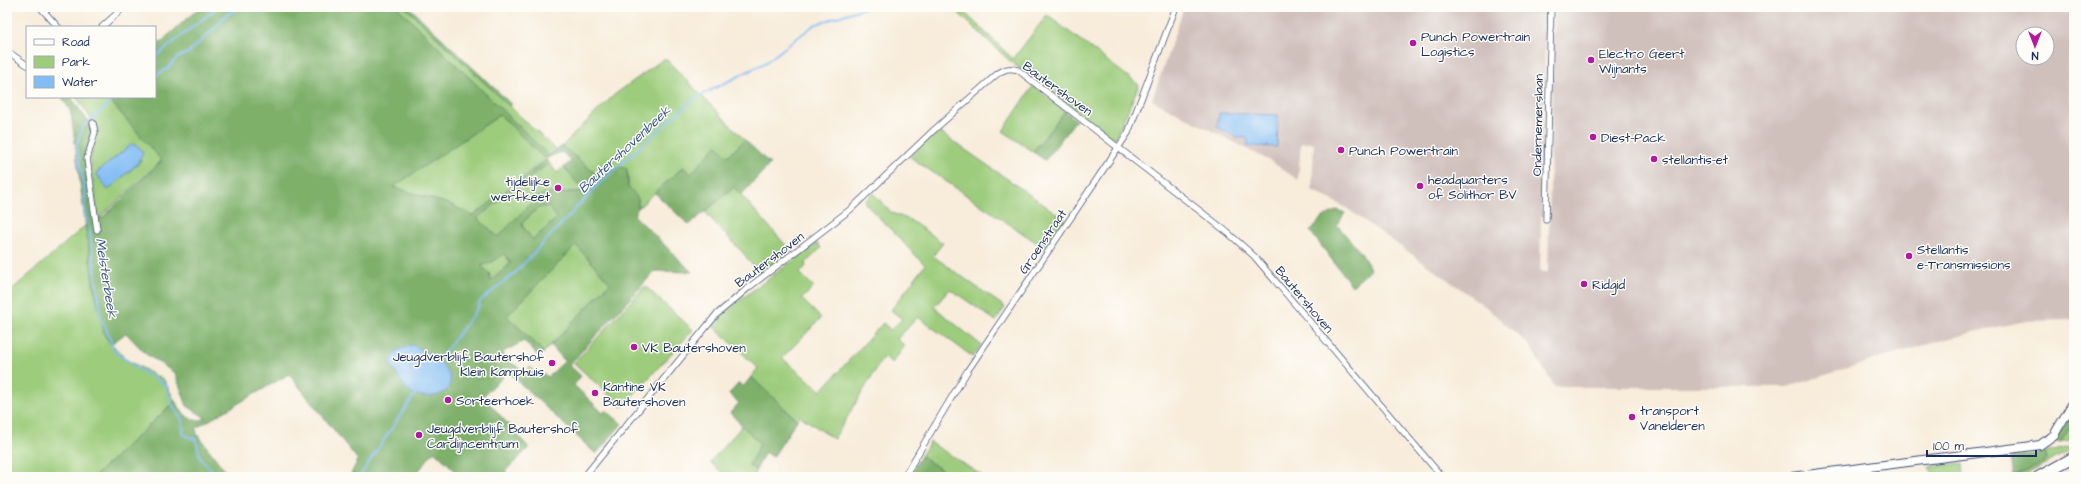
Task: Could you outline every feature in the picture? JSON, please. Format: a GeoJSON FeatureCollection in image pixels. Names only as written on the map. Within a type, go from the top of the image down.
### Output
{"type":"FeatureCollection","features":[{"type":"Feature","properties":{"kind":"highway"},"geometry":{"type":"LineString","coordinates":[[2038,477],[2074,457]]}},
{"type":"Feature","properties":{"kind":"street"},"geometry":{"type":"LineString","coordinates":[[40,7],[57,26]]}},
{"type":"Feature","properties":{"kind":"street"},"geometry":{"type":"LineString","coordinates":[[103,26],[124,7]]}},
{"type":"Feature","properties":{"kind":"street","name":"Groenstraat"},"geometry":{"type":"LineString","coordinates":[[904,477],[968,370],[1128,133],[1176,7]]}},
{"type":"Feature","properties":{"kind":"street","name":"Ondernemerslaan"},"geometry":{"type":"LineString","coordinates":[[1546,220],[1551,7]]}},
{"type":"Feature","properties":{"kind":"street"},"geometry":{"type":"LineString","coordinates":[[7,51],[26,64]]}},
{"type":"Feature","properties":{"kind":"street","name":"Bautershoven"},"geometry":{"type":"LineString","coordinates":[[584,477],[716,315],[748,288],[851,209],[935,129],[1003,70],[1012,68],[1018,70],[1227,232],[1254,256],[1442,477]]}},
{"type":"Feature","properties":{"kind":"street"},"geometry":{"type":"LineString","coordinates":[[93,123],[95,132],[88,158],[97,230]]}},
{"type":"Feature","properties":{"kind":"street"},"geometry":{"type":"LineString","coordinates":[[1791,477],[2040,445],[2054,435],[2074,401]]}},
{"type":"Feature","properties":{"kind":"shaded area"},"geometry":{"type":"Polygon","coordinates":[[[1184,7],[1546,7],[1540,272],[1548,272],[1554,7],[2074,7],[2074,320],[2026,321],[1978,331],[1903,351],[1787,387],[1555,387],[1529,345],[1486,307],[1345,207],[1312,190],[1314,143],[1301,143],[1298,180],[1272,162],[1152,100],[1184,7]]]}},
{"type":"Feature","properties":{"kind":"green space"},"geometry":{"type":"Polygon","coordinates":[[[200,7],[397,7],[549,156],[562,146],[602,179],[613,169],[619,167],[627,169],[628,188],[632,190],[638,199],[638,208],[634,215],[692,272],[655,271],[569,365],[581,376],[574,385],[603,413],[606,410],[622,424],[596,454],[508,372],[483,396],[529,448],[505,471],[510,477],[462,477],[434,451],[414,477],[358,477],[351,474],[358,460],[289,374],[196,428],[197,434],[226,472],[227,477],[94,477],[175,401],[181,410],[191,419],[200,420],[206,418],[187,406],[175,373],[146,354],[126,333],[111,344],[105,336],[93,283],[72,120],[70,110],[63,98],[72,98],[91,126],[92,132],[85,159],[93,221],[103,217],[162,161],[108,98],[156,98],[156,46],[200,7]],[[500,115],[393,187],[452,205],[473,216],[547,160],[549,163],[477,218],[498,237],[537,197],[544,194],[584,191],[564,167],[571,161],[562,152],[549,157],[543,157],[500,115]],[[548,206],[538,208],[522,223],[523,227],[533,240],[557,218],[548,206]],[[576,245],[507,316],[544,352],[540,358],[524,341],[503,352],[503,358],[527,373],[530,367],[540,377],[544,374],[548,377],[565,361],[551,345],[610,283],[576,245]],[[504,254],[492,262],[481,266],[489,273],[491,281],[511,263],[504,254]],[[436,359],[411,393],[419,395],[448,374],[436,359]]]}},
{"type":"Feature","properties":{"kind":"green space"},"geometry":{"type":"Polygon","coordinates":[[[397,7],[405,7],[556,150],[549,156],[397,7]]]}},
{"type":"Feature","properties":{"kind":"green space"},"geometry":{"type":"Polygon","coordinates":[[[405,7],[409,7],[511,104],[509,106],[405,7]]]}},
{"type":"Feature","properties":{"kind":"green space"},"geometry":{"type":"Polygon","coordinates":[[[952,7],[959,7],[1013,59],[1047,15],[1139,85],[1116,137],[1111,137],[1011,62],[952,7]]]}},
{"type":"Feature","properties":{"kind":"green space"},"geometry":{"type":"Polygon","coordinates":[[[665,58],[745,140],[728,156],[717,146],[691,174],[683,167],[638,208],[638,199],[628,189],[628,174],[602,179],[562,146],[614,95],[665,58]]]}},
{"type":"Feature","properties":{"kind":"green space"},"geometry":{"type":"Polygon","coordinates":[[[1033,86],[1065,111],[1033,152],[1003,131],[1033,86]]]}},
{"type":"Feature","properties":{"kind":"green space"},"geometry":{"type":"Polygon","coordinates":[[[77,98],[88,98],[94,102],[98,98],[108,98],[162,160],[98,219],[90,160],[98,128],[77,98]],[[141,160],[96,173],[108,189],[137,165],[141,160]]]}},
{"type":"Feature","properties":{"kind":"green space"},"geometry":{"type":"Polygon","coordinates":[[[1065,111],[1076,120],[1045,160],[1033,152],[1065,111]]]}},
{"type":"Feature","properties":{"kind":"green space"},"geometry":{"type":"Polygon","coordinates":[[[500,115],[543,157],[549,157],[473,216],[452,205],[393,187],[500,115]]]}},
{"type":"Feature","properties":{"kind":"green space"},"geometry":{"type":"Polygon","coordinates":[[[937,130],[1066,220],[1046,249],[910,157],[937,130]]]}},
{"type":"Feature","properties":{"kind":"green space"},"geometry":{"type":"Polygon","coordinates":[[[745,140],[770,164],[741,195],[734,187],[689,225],[655,193],[683,167],[691,174],[717,145],[728,156],[745,140]]]}},
{"type":"Feature","properties":{"kind":"green space"},"geometry":{"type":"Polygon","coordinates":[[[549,163],[557,173],[564,167],[584,191],[544,194],[537,197],[499,237],[476,218],[549,163]]]}},
{"type":"Feature","properties":{"kind":"green space"},"geometry":{"type":"Polygon","coordinates":[[[734,187],[791,251],[760,275],[743,253],[705,212],[734,187]]]}},
{"type":"Feature","properties":{"kind":"green space"},"geometry":{"type":"Polygon","coordinates":[[[873,193],[892,213],[910,220],[943,243],[933,256],[1005,307],[996,321],[950,289],[934,307],[981,345],[973,357],[918,317],[897,339],[905,346],[892,363],[884,356],[834,439],[800,416],[797,420],[751,377],[758,368],[712,325],[741,299],[817,243],[821,248],[805,264],[806,266],[800,273],[814,287],[802,299],[821,318],[782,358],[821,391],[883,323],[891,330],[902,319],[891,310],[925,265],[864,202],[873,193]]]}},
{"type":"Feature","properties":{"kind":"green space"},"geometry":{"type":"Polygon","coordinates":[[[548,206],[557,218],[533,240],[523,227],[522,223],[538,208],[548,206]]]}},
{"type":"Feature","properties":{"kind":"green space"},"geometry":{"type":"Polygon","coordinates":[[[1337,210],[1345,213],[1337,225],[1361,253],[1371,270],[1352,286],[1310,231],[1322,218],[1337,210]]]}},
{"type":"Feature","properties":{"kind":"green space"},"geometry":{"type":"Polygon","coordinates":[[[86,225],[93,283],[105,336],[125,359],[164,380],[175,401],[94,477],[26,477],[7,469],[7,294],[86,225]]]}},
{"type":"Feature","properties":{"kind":"green space"},"geometry":{"type":"Polygon","coordinates":[[[576,245],[610,283],[544,352],[506,316],[576,245]]]}},
{"type":"Feature","properties":{"kind":"green space"},"geometry":{"type":"Polygon","coordinates":[[[504,254],[511,263],[491,281],[489,273],[481,266],[492,262],[504,254]]]}},
{"type":"Feature","properties":{"kind":"green space","name":"VK Bautershoven"},"geometry":{"type":"Polygon","coordinates":[[[645,286],[693,330],[622,407],[574,363],[645,286]]]}},
{"type":"Feature","properties":{"kind":"green space"},"geometry":{"type":"Polygon","coordinates":[[[751,377],[797,420],[773,457],[765,452],[756,470],[749,466],[760,444],[730,413],[739,403],[729,394],[739,383],[743,387],[751,377]]]}},
{"type":"Feature","properties":{"kind":"green space"},"geometry":{"type":"Polygon","coordinates":[[[2074,411],[2074,422],[2060,443],[2055,441],[2074,411]]]}},
{"type":"Feature","properties":{"kind":"green space"},"geometry":{"type":"Polygon","coordinates":[[[2074,422],[2074,440],[2060,443],[2074,422]]]}},
{"type":"Feature","properties":{"kind":"green space"},"geometry":{"type":"Polygon","coordinates":[[[743,425],[760,444],[749,466],[756,470],[753,477],[727,477],[710,462],[743,425]]]}},
{"type":"Feature","properties":{"kind":"green space"},"geometry":{"type":"Polygon","coordinates":[[[930,442],[984,477],[952,477],[921,456],[930,442]]]}},
{"type":"Feature","properties":{"kind":"green space"},"geometry":{"type":"Polygon","coordinates":[[[2074,446],[2072,449],[2023,477],[2015,477],[2044,462],[2046,459],[2044,453],[2074,446]]]}},
{"type":"Feature","properties":{"kind":"green space"},"geometry":{"type":"Polygon","coordinates":[[[2044,453],[2046,459],[2044,462],[2014,477],[2011,457],[2044,453]]]}},
{"type":"Feature","properties":{"kind":"green space"},"geometry":{"type":"Polygon","coordinates":[[[921,456],[952,477],[914,477],[910,474],[921,456]]]}},
{"type":"Feature","properties":{"kind":"green space"},"geometry":{"type":"Polygon","coordinates":[[[1962,463],[1963,477],[1935,477],[1929,467],[1962,463]]]}},
{"type":"Feature","properties":{"kind":"water"},"geometry":{"type":"Polygon","coordinates":[[[1219,113],[1278,115],[1277,147],[1248,146],[1247,138],[1238,138],[1217,127],[1219,113]]]}},
{"type":"Feature","properties":{"kind":"water"},"geometry":{"type":"Polygon","coordinates":[[[132,144],[139,147],[143,153],[137,164],[108,190],[96,173],[132,144]]]}},
{"type":"Feature","properties":{"kind":"water"},"geometry":{"type":"Polygon","coordinates":[[[412,345],[433,357],[443,365],[449,375],[450,382],[448,388],[444,392],[432,396],[418,395],[409,391],[403,384],[390,363],[396,351],[412,345]]]}},
{"type":"Feature","properties":{"kind":"waterway"},"geometry":{"type":"LineString","coordinates":[[156,56],[218,7]]}},
{"type":"Feature","properties":{"kind":"waterway","name":"Melsterbeek"},"geometry":{"type":"LineString","coordinates":[[156,75],[168,68],[177,58],[189,52],[216,27],[227,14],[244,7]]}},
{"type":"Feature","properties":{"kind":"waterway","name":"Bautershovenbeek"},"geometry":{"type":"LineString","coordinates":[[438,361],[478,308],[480,301],[515,273],[601,182],[695,98],[765,63],[814,25],[867,7]]}},
{"type":"Feature","properties":{"kind":"waterway","name":"Melsterbeek"},"geometry":{"type":"LineString","coordinates":[[115,98],[82,128],[76,145],[85,193],[84,210],[90,234],[101,318],[115,352],[140,370],[166,385],[172,404],[182,420],[183,434],[196,440],[200,458],[219,477]]}},
{"type":"Feature","properties":{"kind":"waterway","name":"Bautershovenbeek"},"geometry":{"type":"LineString","coordinates":[[359,477],[415,394]]}},
{"type":"Feature","properties":{"kind":"place","name":"Punch Powertrain Logistics"},"geometry":{"type":"Point","coordinates":[1413,43]}},
{"type":"Feature","properties":{"kind":"place","name":"Electro Geert Wijnants"},"geometry":{"type":"Point","coordinates":[1591,60]}},
{"type":"Feature","properties":{"kind":"place","name":"Diest-Pack"},"geometry":{"type":"Point","coordinates":[1593,137]}},
{"type":"Feature","properties":{"kind":"place","name":"Punch Powertrain"},"geometry":{"type":"Point","coordinates":[1341,150]}},
{"type":"Feature","properties":{"kind":"place","name":"stellantis-et"},"geometry":{"type":"Point","coordinates":[1654,159]}},
{"type":"Feature","properties":{"kind":"place","name":"headquarters of Solithor BV"},"geometry":{"type":"Point","coordinates":[1420,186]}},
{"type":"Feature","properties":{"kind":"place","name":"tijdelijke werfkeet"},"geometry":{"type":"Point","coordinates":[558,188]}},
{"type":"Feature","properties":{"kind":"place","name":"Stellantis e-Transmissions"},"geometry":{"type":"Point","coordinates":[1909,256]}},
{"type":"Feature","properties":{"kind":"place","name":"Ridgid"},"geometry":{"type":"Point","coordinates":[1584,284]}},
{"type":"Feature","properties":{"kind":"place","name":"VK Bautershoven"},"geometry":{"type":"Point","coordinates":[634,347]}},
{"type":"Feature","properties":{"kind":"place","name":"Jeugdverblijf Bautershof Klein Kamphuis"},"geometry":{"type":"Point","coordinates":[552,363]}},
{"type":"Feature","properties":{"kind":"place","name":"Kantine VK Bautershoven"},"geometry":{"type":"Point","coordinates":[595,393]}},
{"type":"Feature","properties":{"kind":"place","name":"Sorteerhoek"},"geometry":{"type":"Point","coordinates":[448,400]}},
{"type":"Feature","properties":{"kind":"place","name":"transport Vanelderen"},"geometry":{"type":"Point","coordinates":[1632,417]}},
{"type":"Feature","properties":{"kind":"place","name":"Jeugdverblijf Bautershof Cardijncentrum"},"geometry":{"type":"Point","coordinates":[419,435]}}]}
